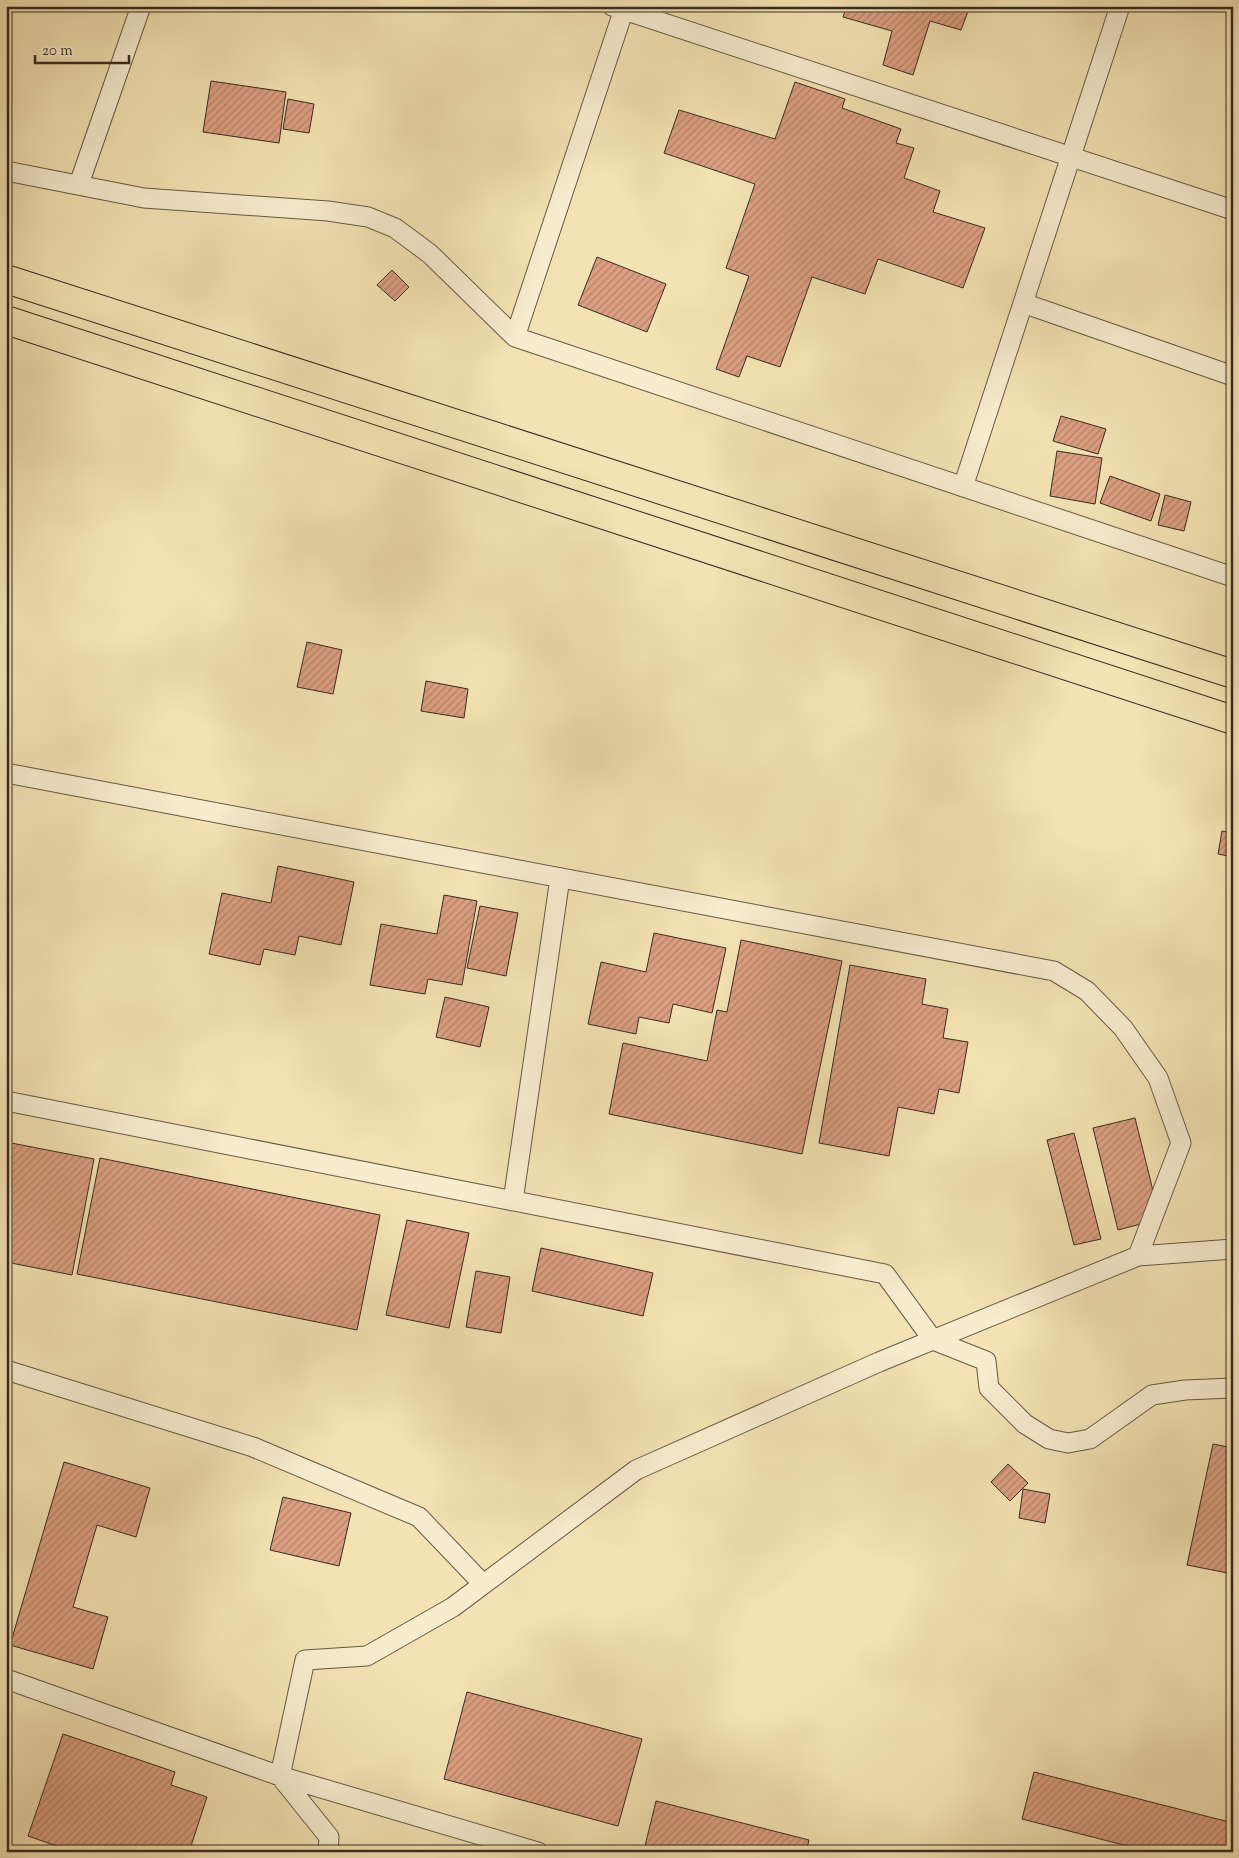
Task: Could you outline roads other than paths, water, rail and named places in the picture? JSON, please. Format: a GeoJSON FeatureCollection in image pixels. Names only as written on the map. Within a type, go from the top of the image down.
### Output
{"type":"FeatureCollection","features":[{"type":"Feature","properties":{"kind":"highway"},"geometry":{"type":"LineString","coordinates":[[6,279],[1233,674]]}},
{"type":"Feature","properties":{"kind":"highway"},"geometry":{"type":"LineString","coordinates":[[6,320],[1233,720]]}},
{"type":"Feature","properties":{"kind":"lane"},"geometry":{"type":"LineString","coordinates":[[79,184],[141,6]]}},
{"type":"Feature","properties":{"kind":"lane"},"geometry":{"type":"LineString","coordinates":[[963,487],[1120,6]]}},
{"type":"Feature","properties":{"kind":"lane"},"geometry":{"type":"LineString","coordinates":[[515,337],[621,8],[1233,210]]}},
{"type":"Feature","properties":{"kind":"lane"},"geometry":{"type":"LineString","coordinates":[[6,171],[144,198],[328,211],[368,217],[395,228],[430,254],[515,337],[1233,577]]}},
{"type":"Feature","properties":{"kind":"lane"},"geometry":{"type":"LineString","coordinates":[[1023,303],[1233,376]]}},
{"type":"Feature","properties":{"kind":"lane"},"geometry":{"type":"LineString","coordinates":[[6,773],[1054,971],[1088,991],[1123,1028],[1158,1078],[1181,1143],[1138,1256]]}},
{"type":"Feature","properties":{"kind":"lane"},"geometry":{"type":"LineString","coordinates":[[513,1200],[560,878]]}},
{"type":"Feature","properties":{"kind":"lane"},"geometry":{"type":"LineString","coordinates":[[6,1101],[885,1274],[933,1340],[986,1361],[988,1388],[1024,1424],[1049,1439],[1068,1443],[1090,1439],[1152,1395],[1185,1390],[1233,1388]]}},
{"type":"Feature","properties":{"kind":"lane"},"geometry":{"type":"LineString","coordinates":[[280,1776],[305,1660],[367,1656],[453,1607],[482,1583],[636,1470],[933,1340],[1138,1256],[1233,1249]]}},
{"type":"Feature","properties":{"kind":"lane"},"geometry":{"type":"LineString","coordinates":[[6,1370],[253,1447],[419,1517],[482,1583]]}},
{"type":"Feature","properties":{"kind":"lane"},"geometry":{"type":"LineString","coordinates":[[6,1679],[280,1776],[538,1852]]}},
{"type":"Feature","properties":{"kind":"lane"},"geometry":{"type":"LineString","coordinates":[[280,1776],[329,1838],[328,1852]]}}]}
